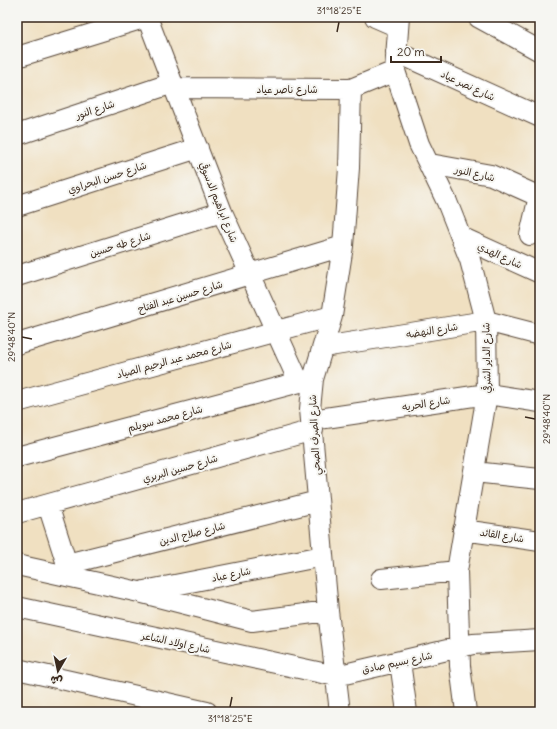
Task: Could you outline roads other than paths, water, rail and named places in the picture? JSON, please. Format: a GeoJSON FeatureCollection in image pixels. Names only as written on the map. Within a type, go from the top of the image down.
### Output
{"type":"FeatureCollection","features":[{"type":"Feature","properties":{"kind":"street"},"geometry":{"type":"LineString","coordinates":[[17,57],[147,17]]}},
{"type":"Feature","properties":{"kind":"street","name":"شارع ابراهيم الدسوقي"},"geometry":{"type":"LineString","coordinates":[[147,17],[222,212],[276,332],[306,381]]}},
{"type":"Feature","properties":{"kind":"street"},"geometry":{"type":"LineString","coordinates":[[375,17],[399,22]]}},
{"type":"Feature","properties":{"kind":"street"},"geometry":{"type":"LineString","coordinates":[[478,17],[540,51]]}},
{"type":"Feature","properties":{"kind":"street","name":"شارع الداير الشرقي"},"geometry":{"type":"LineString","coordinates":[[399,22],[396,61],[419,144],[430,164],[461,237],[475,275],[486,321],[487,394],[457,571],[459,649],[466,712]]}},
{"type":"Feature","properties":{"kind":"street","name":"شارع ناصر عياد"},"geometry":{"type":"LineString","coordinates":[[174,86],[351,89],[396,61]]}},
{"type":"Feature","properties":{"kind":"street","name":"شارع نصر عياد"},"geometry":{"type":"LineString","coordinates":[[396,61],[540,118]]}},
{"type":"Feature","properties":{"kind":"street","name":"شارع النور"},"geometry":{"type":"LineString","coordinates":[[17,135],[174,86]]}},
{"type":"Feature","properties":{"kind":"street","name":"شارع الصرف الصحي"},"geometry":{"type":"LineString","coordinates":[[340,712],[328,612],[310,402],[306,381],[323,348],[332,316],[343,246],[349,168],[351,89]]}},
{"type":"Feature","properties":{"kind":"street","name":"شارع حسن البحراوي"},"geometry":{"type":"LineString","coordinates":[[17,206],[198,148]]}},
{"type":"Feature","properties":{"kind":"street","name":"شارع النور"},"geometry":{"type":"LineString","coordinates":[[430,164],[491,175],[539,197]]}},
{"type":"Feature","properties":{"kind":"street"},"geometry":{"type":"LineString","coordinates":[[530,236],[539,197]]}},
{"type":"Feature","properties":{"kind":"street","name":"شارع طه حسين"},"geometry":{"type":"LineString","coordinates":[[17,276],[222,212]]}},
{"type":"Feature","properties":{"kind":"street","name":"شارع الهدي"},"geometry":{"type":"LineString","coordinates":[[461,237],[540,273]]}},
{"type":"Feature","properties":{"kind":"street","name":"شارع حسين عبد الفتاح"},"geometry":{"type":"LineString","coordinates":[[17,344],[343,246]]}},
{"type":"Feature","properties":{"kind":"street","name":"شارع محمد عبد الرحيم الصياد"},"geometry":{"type":"LineString","coordinates":[[17,402],[332,316]]}},
{"type":"Feature","properties":{"kind":"street","name":"شارع النهضه"},"geometry":{"type":"LineString","coordinates":[[323,348],[486,321],[540,335]]}},
{"type":"Feature","properties":{"kind":"street","name":"شارع محمد سويلم"},"geometry":{"type":"LineString","coordinates":[[17,457],[306,381]]}},
{"type":"Feature","properties":{"kind":"street","name":"شارع الحريه"},"geometry":{"type":"LineString","coordinates":[[312,425],[487,394],[540,402]]}},
{"type":"Feature","properties":{"kind":"street","name":"شارع حسين البربري"},"geometry":{"type":"LineString","coordinates":[[17,513],[312,425]]}},
{"type":"Feature","properties":{"kind":"street"},"geometry":{"type":"LineString","coordinates":[[474,472],[540,479]]}},
{"type":"Feature","properties":{"kind":"street","name":"شارع صلاح الدين"},"geometry":{"type":"LineString","coordinates":[[69,571],[318,501]]}},
{"type":"Feature","properties":{"kind":"street"},"geometry":{"type":"LineString","coordinates":[[48,505],[69,571]]}},
{"type":"Feature","properties":{"kind":"street","name":"شارع القائد"},"geometry":{"type":"LineString","coordinates":[[463,530],[540,541]]}},
{"type":"Feature","properties":{"kind":"street","name":"شارع عباد"},"geometry":{"type":"LineString","coordinates":[[139,592],[323,556]]}},
{"type":"Feature","properties":{"kind":"street"},"geometry":{"type":"LineString","coordinates":[[17,564],[69,571],[139,592],[252,621],[328,612]]}},
{"type":"Feature","properties":{"kind":"street"},"geometry":{"type":"LineString","coordinates":[[381,579],[457,571]]}},
{"type":"Feature","properties":{"kind":"street","name":"شارع اولاد الشاعر"},"geometry":{"type":"LineString","coordinates":[[17,607],[336,676]]}},
{"type":"Feature","properties":{"kind":"street","name":"شارع بسيم صادق"},"geometry":{"type":"LineString","coordinates":[[336,676],[480,643],[540,640]]}},
{"type":"Feature","properties":{"kind":"street"},"geometry":{"type":"LineString","coordinates":[[400,662],[406,712]]}},
{"type":"Feature","properties":{"kind":"street"},"geometry":{"type":"LineString","coordinates":[[17,669],[207,712]]}}]}
